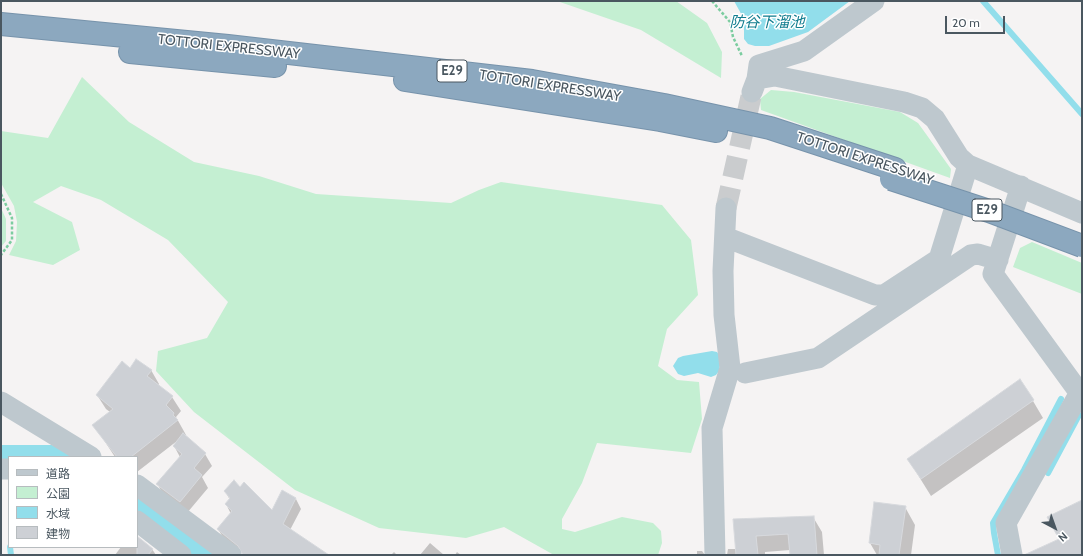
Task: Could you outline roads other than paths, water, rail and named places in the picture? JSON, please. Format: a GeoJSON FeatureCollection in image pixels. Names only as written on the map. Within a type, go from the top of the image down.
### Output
{"type":"FeatureCollection","features":[{"type":"Feature","properties":{"kind":"highway","name":"TOTTORI EXPRESSWAY"},"geometry":{"type":"LineString","coordinates":[[1,24],[228,46],[532,82],[664,105],[770,128],[1082,246]]}},
{"type":"Feature","properties":{"kind":"highway","name":"TOTTORI EXPRESSWAY"},"geometry":{"type":"LineString","coordinates":[[1,39],[371,75],[660,120],[766,142],[893,174],[1082,233]]}},
{"type":"Feature","properties":{"kind":"street"},"geometry":{"type":"LineString","coordinates":[[874,1],[804,51],[759,66],[754,85],[775,76],[904,102],[922,108],[935,119],[959,157],[968,165],[1082,213]]}},
{"type":"Feature","properties":{"kind":"street"},"geometry":{"type":"LineString","coordinates":[[725,237],[875,296],[884,295],[939,259],[968,165]]}},
{"type":"Feature","properties":{"kind":"street"},"geometry":{"type":"LineString","coordinates":[[1012,555],[1006,523],[1081,390],[993,274],[1020,186]]}},
{"type":"Feature","properties":{"kind":"street"},"geometry":{"type":"LineString","coordinates":[[715,555],[712,428],[730,368],[724,315],[723,271],[726,208]]}},
{"type":"Feature","properties":{"kind":"street"},"geometry":{"type":"LineString","coordinates":[[745,373],[818,358],[971,255],[978,254],[998,260]]}},
{"type":"Feature","properties":{"kind":"street"},"geometry":{"type":"LineString","coordinates":[[1,402],[89,456]]}},
{"type":"Feature","properties":{"kind":"street"},"geometry":{"type":"LineString","coordinates":[[138,486],[231,555]]}},
{"type":"Feature","properties":{"kind":"street"},"geometry":{"type":"LineString","coordinates":[[138,522],[181,555]]}},
{"type":"Feature","properties":{"kind":"water","name":"防谷下溜池"},"geometry":{"type":"Polygon","coordinates":[[[734,1],[850,1],[808,32],[769,46],[755,46],[748,44],[744,39],[744,19],[734,1]]]}},
{"type":"Feature","properties":{"kind":"water"},"geometry":{"type":"Polygon","coordinates":[[[712,351],[717,352],[721,358],[719,371],[716,375],[711,377],[698,373],[684,376],[678,374],[673,366],[678,358],[683,356],[712,351]]]}},
{"type":"Feature","properties":{"kind":"water"},"geometry":{"type":"Polygon","coordinates":[[[1,445],[52,445],[78,456],[8,456],[8,462],[1,462],[1,445]]]}},
{"type":"Feature","properties":{"kind":"water"},"geometry":{"type":"Polygon","coordinates":[[[138,493],[222,555],[188,555],[138,515],[138,493]]]}},
{"type":"Feature","properties":{"kind":"waterway"},"geometry":{"type":"LineString","coordinates":[[983,1],[1082,114]]}},
{"type":"Feature","properties":{"kind":"waterway"},"geometry":{"type":"LineString","coordinates":[[998,555],[993,523],[1024,470],[1061,399]]}},
{"type":"Feature","properties":{"kind":"waterway"},"geometry":{"type":"LineString","coordinates":[[1048,473],[1079,415]]}},
{"type":"Feature","properties":{"kind":"waterway"},"geometry":{"type":"LineString","coordinates":[[10,548],[11,555]]}},
{"type":"Feature","properties":{"kind":"tunnel"},"geometry":{"type":"LineString","coordinates":[[726,208],[752,92]]}}]}
